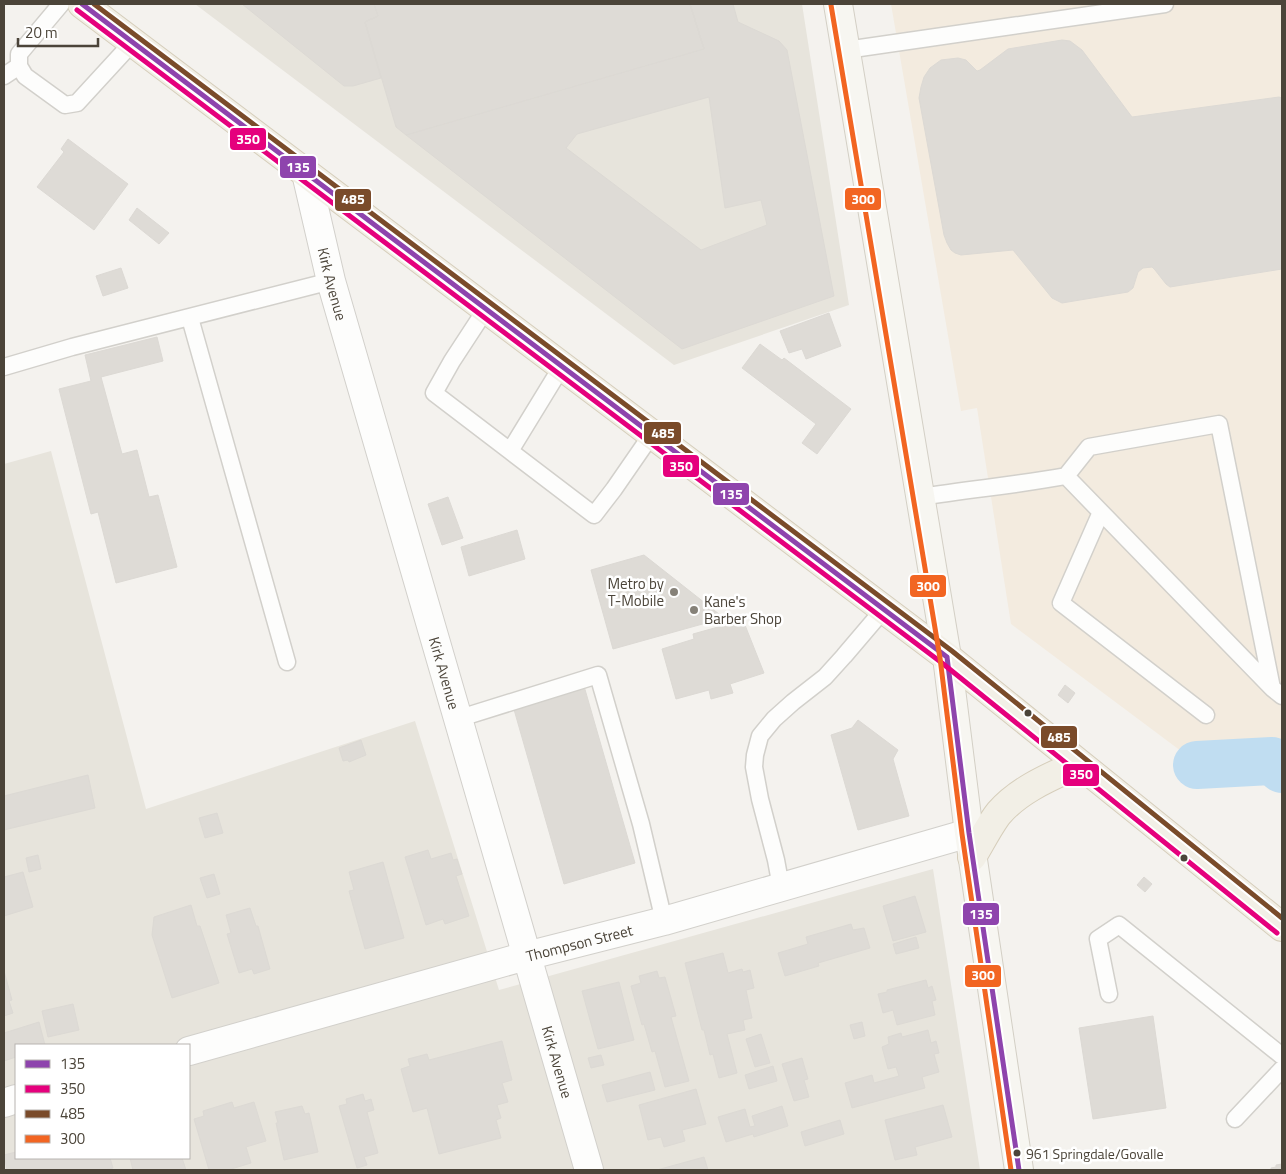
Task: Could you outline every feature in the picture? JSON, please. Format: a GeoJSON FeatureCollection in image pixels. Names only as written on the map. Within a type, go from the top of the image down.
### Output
{"type":"FeatureCollection","features":[{"type":"Feature","properties":{"kind":"main road"},"geometry":{"type":"LineString","coordinates":[[82,4],[947,657],[1282,927]]}},
{"type":"Feature","properties":{"kind":"main road"},"geometry":{"type":"LineString","coordinates":[[838,4],[947,657],[970,845],[1019,1170]]}},
{"type":"Feature","properties":{"kind":"main road"},"geometry":{"type":"LineString","coordinates":[[970,845],[1017,796],[1036,783],[1078,764]]}},
{"type":"Feature","properties":{"kind":"street","name":"Kirk Avenue"},"geometry":{"type":"LineString","coordinates":[[306,173],[331,281],[589,1170]]}},
{"type":"Feature","properties":{"kind":"street","name":"Thompson Street"},"geometry":{"type":"LineString","coordinates":[[190,1051],[526,956],[664,921],[781,887],[970,845]]}},
{"type":"Feature","properties":{"kind":"lane"},"geometry":{"type":"LineString","coordinates":[[61,4],[18,54],[19,66],[25,76],[65,105],[77,103],[133,42]]}},
{"type":"Feature","properties":{"kind":"lane"},"geometry":{"type":"LineString","coordinates":[[846,50],[1165,4]]}},
{"type":"Feature","properties":{"kind":"lane"},"geometry":{"type":"LineString","coordinates":[[4,76],[19,66]]}},
{"type":"Feature","properties":{"kind":"lane"},"geometry":{"type":"LineString","coordinates":[[4,367],[331,281]]}},
{"type":"Feature","properties":{"kind":"lane"},"geometry":{"type":"LineString","coordinates":[[486,309],[452,361],[434,393],[510,452],[594,515],[652,434]]}},
{"type":"Feature","properties":{"kind":"lane"},"geometry":{"type":"LineString","coordinates":[[190,318],[287,662]]}},
{"type":"Feature","properties":{"kind":"lane"},"geometry":{"type":"LineString","coordinates":[[510,452],[562,366]]}},
{"type":"Feature","properties":{"kind":"lane"},"geometry":{"type":"LineString","coordinates":[[921,497],[1066,476],[1090,447],[1219,424],[1279,690]]}},
{"type":"Feature","properties":{"kind":"lane"},"geometry":{"type":"LineString","coordinates":[[1066,476],[1279,690]]}},
{"type":"Feature","properties":{"kind":"lane"},"geometry":{"type":"LineString","coordinates":[[1101,512],[1061,603],[1206,715]]}},
{"type":"Feature","properties":{"kind":"lane"},"geometry":{"type":"LineString","coordinates":[[781,887],[754,767],[760,736],[774,719],[825,676],[884,609]]}},
{"type":"Feature","properties":{"kind":"lane"},"geometry":{"type":"LineString","coordinates":[[457,719],[598,675],[641,824],[664,921]]}},
{"type":"Feature","properties":{"kind":"lane"},"geometry":{"type":"LineString","coordinates":[[1109,994],[1098,939],[1119,925],[1282,1056]]}},
{"type":"Feature","properties":{"kind":"lane"},"geometry":{"type":"LineString","coordinates":[[1235,1119],[1282,1069]]}},
{"type":"Feature","properties":{"kind":"shaded area"},"geometry":{"type":"Polygon","coordinates":[[[195,4],[802,4],[849,305],[674,365],[195,4]]]}},
{"type":"Feature","properties":{"kind":"shaded area"},"geometry":{"type":"Polygon","coordinates":[[[891,4],[1282,4],[1282,756],[1266,744],[1189,757],[1011,624],[977,408],[961,411],[891,4]]]}},
{"type":"Feature","properties":{"kind":"shaded area"},"geometry":{"type":"Polygon","coordinates":[[[51,451],[146,809],[415,721],[499,990],[933,869],[980,1170],[4,1170],[4,464],[51,451]]]}},
{"type":"Feature","properties":{"kind":"building"},"geometry":{"type":"Polygon","coordinates":[[[242,4],[374,4],[378,16],[365,22],[381,78],[353,86],[344,86],[242,4]]]}},
{"type":"Feature","properties":{"kind":"building"},"geometry":{"type":"Polygon","coordinates":[[[374,4],[690,4],[704,49],[406,135],[396,127],[365,22],[378,16],[374,4]]]}},
{"type":"Feature","properties":{"kind":"building"},"geometry":{"type":"Polygon","coordinates":[[[690,4],[733,4],[738,22],[779,41],[787,50],[834,296],[682,349],[406,135],[704,49],[690,4]],[[709,97],[577,134],[566,148],[701,250],[767,225],[761,200],[725,208],[709,97]]]}},
{"type":"Feature","properties":{"kind":"building"},"geometry":{"type":"Polygon","coordinates":[[[1062,40],[1070,41],[1082,50],[1132,117],[1282,98],[1282,269],[1170,287],[1152,267],[1143,268],[1138,272],[1133,288],[1128,292],[1062,303],[1052,298],[1013,250],[961,255],[951,250],[944,235],[919,98],[924,77],[930,68],[941,60],[958,58],[966,60],[977,71],[1008,49],[1062,40]]]}},
{"type":"Feature","properties":{"kind":"building"},"geometry":{"type":"Polygon","coordinates":[[[68,139],[128,184],[94,230],[37,187],[64,152],[61,149],[68,139]]]}},
{"type":"Feature","properties":{"kind":"building"},"geometry":{"type":"Polygon","coordinates":[[[137,208],[169,233],[159,244],[129,220],[137,208]]]}},
{"type":"Feature","properties":{"kind":"building"},"geometry":{"type":"Polygon","coordinates":[[[121,268],[128,288],[103,296],[96,276],[121,268]]]}},
{"type":"Feature","properties":{"kind":"building"},"geometry":{"type":"Polygon","coordinates":[[[829,313],[841,346],[806,359],[802,349],[789,353],[780,331],[829,313]]]}},
{"type":"Feature","properties":{"kind":"building"},"geometry":{"type":"Polygon","coordinates":[[[157,337],[163,361],[101,377],[122,454],[137,450],[149,497],[158,495],[177,567],[116,583],[98,512],[91,514],[59,389],[91,381],[85,355],[157,337]]]}},
{"type":"Feature","properties":{"kind":"building"},"geometry":{"type":"Polygon","coordinates":[[[760,344],[782,360],[784,358],[851,409],[817,454],[802,443],[816,424],[742,368],[760,344]]]}},
{"type":"Feature","properties":{"kind":"building"},"geometry":{"type":"Polygon","coordinates":[[[448,497],[463,538],[442,545],[428,504],[448,497]]]}},
{"type":"Feature","properties":{"kind":"building"},"geometry":{"type":"Polygon","coordinates":[[[517,530],[525,559],[469,576],[461,547],[517,530]]]}},
{"type":"Feature","properties":{"kind":"building"},"geometry":{"type":"Polygon","coordinates":[[[644,555],[724,618],[613,649],[591,570],[644,555]]]}},
{"type":"Feature","properties":{"kind":"building"},"geometry":{"type":"Polygon","coordinates":[[[743,620],[764,673],[730,684],[733,693],[711,699],[709,690],[676,699],[662,649],[694,639],[693,634],[743,620]]]}},
{"type":"Feature","properties":{"kind":"building"},"geometry":{"type":"Polygon","coordinates":[[[1065,685],[1075,693],[1068,703],[1058,695],[1065,685]]]}},
{"type":"Feature","properties":{"kind":"building"},"geometry":{"type":"Polygon","coordinates":[[[584,686],[635,863],[564,884],[513,706],[584,686]]]}},
{"type":"Feature","properties":{"kind":"building"},"geometry":{"type":"Polygon","coordinates":[[[858,720],[898,750],[893,759],[909,816],[858,830],[831,735],[852,728],[858,720]]]}},
{"type":"Feature","properties":{"kind":"building"},"geometry":{"type":"Polygon","coordinates":[[[361,740],[366,755],[349,762],[348,760],[343,761],[339,748],[361,740]]]}},
{"type":"Feature","properties":{"kind":"building"},"geometry":{"type":"Polygon","coordinates":[[[88,775],[95,808],[4,830],[4,796],[88,775]]]}},
{"type":"Feature","properties":{"kind":"building"},"geometry":{"type":"Polygon","coordinates":[[[217,813],[223,833],[205,838],[199,818],[217,813]]]}},
{"type":"Feature","properties":{"kind":"building"},"geometry":{"type":"Polygon","coordinates":[[[428,850],[431,859],[451,853],[453,860],[457,859],[462,874],[456,876],[469,916],[445,924],[443,919],[426,925],[405,857],[428,850]]]}},
{"type":"Feature","properties":{"kind":"building"},"geometry":{"type":"Polygon","coordinates":[[[38,855],[41,869],[29,872],[26,858],[38,855]]]}},
{"type":"Feature","properties":{"kind":"building"},"geometry":{"type":"Polygon","coordinates":[[[383,862],[404,938],[365,949],[349,891],[354,890],[349,872],[383,862]]]}},
{"type":"Feature","properties":{"kind":"building"},"geometry":{"type":"Polygon","coordinates":[[[23,872],[33,907],[4,916],[4,877],[23,872]]]}},
{"type":"Feature","properties":{"kind":"building"},"geometry":{"type":"Polygon","coordinates":[[[214,874],[220,894],[207,898],[200,878],[214,874]]]}},
{"type":"Feature","properties":{"kind":"building"},"geometry":{"type":"Polygon","coordinates":[[[1144,877],[1152,884],[1145,892],[1137,885],[1144,877]]]}},
{"type":"Feature","properties":{"kind":"building"},"geometry":{"type":"Polygon","coordinates":[[[915,896],[926,932],[893,941],[883,906],[915,896]]]}},
{"type":"Feature","properties":{"kind":"building"},"geometry":{"type":"Polygon","coordinates":[[[191,905],[219,983],[172,998],[152,935],[154,917],[191,905]]]}},
{"type":"Feature","properties":{"kind":"building"},"geometry":{"type":"Polygon","coordinates":[[[250,908],[256,926],[258,926],[270,969],[254,974],[252,969],[239,973],[227,934],[231,933],[226,915],[250,908]]]}},
{"type":"Feature","properties":{"kind":"building"},"geometry":{"type":"Polygon","coordinates":[[[851,924],[853,930],[864,928],[870,948],[818,963],[819,966],[785,976],[778,953],[808,944],[806,937],[851,924]]]}},
{"type":"Feature","properties":{"kind":"building"},"geometry":{"type":"Polygon","coordinates":[[[916,937],[919,948],[896,954],[893,944],[916,937]]]}},
{"type":"Feature","properties":{"kind":"building"},"geometry":{"type":"Polygon","coordinates":[[[723,953],[728,973],[742,969],[743,972],[750,970],[754,988],[746,990],[752,1018],[743,1020],[745,1030],[727,1034],[737,1073],[719,1078],[713,1054],[710,1055],[704,1030],[702,1030],[685,963],[723,953]]]}},
{"type":"Feature","properties":{"kind":"building"},"geometry":{"type":"Polygon","coordinates":[[[4,971],[12,1000],[9,1001],[13,1013],[4,1016],[4,971]]]}},
{"type":"Feature","properties":{"kind":"building"},"geometry":{"type":"Polygon","coordinates":[[[657,971],[659,978],[665,977],[676,1016],[671,1017],[689,1081],[665,1087],[655,1051],[652,1052],[644,1024],[642,1025],[631,986],[641,983],[639,976],[657,971]]]}},
{"type":"Feature","properties":{"kind":"building"},"geometry":{"type":"Polygon","coordinates":[[[926,980],[928,988],[932,986],[936,1000],[932,1001],[935,1015],[897,1025],[893,1010],[883,1013],[878,994],[926,980]]]}},
{"type":"Feature","properties":{"kind":"building"},"geometry":{"type":"Polygon","coordinates":[[[619,982],[634,1040],[598,1049],[582,991],[619,982]]]}},
{"type":"Feature","properties":{"kind":"building"},"geometry":{"type":"Polygon","coordinates":[[[73,1004],[79,1030],[48,1037],[42,1011],[73,1004]]]}},
{"type":"Feature","properties":{"kind":"building"},"geometry":{"type":"Polygon","coordinates":[[[1153,1016],[1166,1108],[1093,1119],[1079,1028],[1153,1016]]]}},
{"type":"Feature","properties":{"kind":"building"},"geometry":{"type":"Polygon","coordinates":[[[39,1022],[45,1044],[15,1044],[15,1057],[4,1061],[4,1033],[39,1022]]]}},
{"type":"Feature","properties":{"kind":"building"},"geometry":{"type":"Polygon","coordinates":[[[862,1022],[865,1036],[854,1039],[850,1025],[862,1022]]]}},
{"type":"Feature","properties":{"kind":"building"},"geometry":{"type":"Polygon","coordinates":[[[928,1030],[931,1043],[936,1041],[939,1053],[934,1054],[939,1072],[922,1077],[925,1088],[852,1108],[845,1083],[872,1075],[874,1083],[899,1076],[896,1067],[888,1069],[882,1047],[889,1044],[888,1037],[901,1033],[902,1037],[928,1030]]]}},
{"type":"Feature","properties":{"kind":"building"},"geometry":{"type":"Polygon","coordinates":[[[761,1034],[770,1063],[755,1067],[746,1039],[761,1034]]]}},
{"type":"Feature","properties":{"kind":"building"},"geometry":{"type":"Polygon","coordinates":[[[502,1041],[512,1080],[502,1083],[508,1102],[497,1105],[501,1118],[496,1120],[501,1138],[439,1154],[427,1108],[413,1112],[401,1069],[410,1066],[408,1059],[427,1054],[429,1060],[502,1041]]]}},
{"type":"Feature","properties":{"kind":"building"},"geometry":{"type":"Polygon","coordinates":[[[601,1055],[604,1065],[591,1068],[588,1058],[601,1055]]]}},
{"type":"Feature","properties":{"kind":"building"},"geometry":{"type":"Polygon","coordinates":[[[802,1058],[808,1079],[804,1080],[809,1097],[794,1101],[782,1064],[802,1058]]]}},
{"type":"Feature","properties":{"kind":"building"},"geometry":{"type":"Polygon","coordinates":[[[773,1066],[777,1081],[749,1089],[745,1075],[773,1066]]]}},
{"type":"Feature","properties":{"kind":"building"},"geometry":{"type":"Polygon","coordinates":[[[650,1072],[655,1090],[607,1102],[602,1085],[650,1072]]]}},
{"type":"Feature","properties":{"kind":"building"},"geometry":{"type":"Polygon","coordinates":[[[696,1089],[706,1124],[682,1130],[685,1141],[664,1147],[661,1137],[648,1140],[639,1105],[696,1089]]]}},
{"type":"Feature","properties":{"kind":"building"},"geometry":{"type":"Polygon","coordinates":[[[363,1094],[365,1101],[371,1099],[374,1110],[367,1112],[378,1153],[364,1157],[367,1165],[357,1168],[339,1106],[347,1104],[346,1099],[363,1094]]]}},
{"type":"Feature","properties":{"kind":"building"},"geometry":{"type":"Polygon","coordinates":[[[232,1102],[234,1108],[254,1102],[266,1141],[246,1147],[251,1163],[228,1170],[209,1170],[194,1119],[204,1116],[203,1111],[232,1102]]]}},
{"type":"Feature","properties":{"kind":"building"},"geometry":{"type":"Polygon","coordinates":[[[943,1105],[952,1137],[915,1147],[917,1155],[895,1160],[885,1120],[943,1105]]]}},
{"type":"Feature","properties":{"kind":"building"},"geometry":{"type":"Polygon","coordinates":[[[302,1106],[305,1114],[309,1113],[318,1152],[284,1160],[275,1112],[302,1106]]]}},
{"type":"Feature","properties":{"kind":"building"},"geometry":{"type":"Polygon","coordinates":[[[782,1106],[788,1126],[754,1137],[753,1134],[726,1142],[718,1117],[745,1109],[750,1127],[755,1126],[752,1116],[782,1106]]]}},
{"type":"Feature","properties":{"kind":"building"},"geometry":{"type":"Polygon","coordinates":[[[840,1120],[844,1134],[805,1146],[801,1132],[840,1120]]]}},
{"type":"Feature","properties":{"kind":"building"},"geometry":{"type":"Polygon","coordinates":[[[15,1152],[15,1159],[110,1159],[113,1168],[105,1170],[7,1170],[4,1155],[15,1152]]]}},
{"type":"Feature","properties":{"kind":"building"},"geometry":{"type":"Polygon","coordinates":[[[704,1157],[708,1170],[657,1170],[704,1157]]]}},
{"type":"Feature","properties":{"kind":"building"},"geometry":{"type":"Polygon","coordinates":[[[130,1159],[182,1159],[186,1170],[133,1170],[130,1159]]]}},
{"type":"Feature","properties":{"kind":"building"},"geometry":{"type":"Polygon","coordinates":[[[1282,1164],[1282,1170],[1271,1170],[1276,1165],[1282,1164]]]}},
{"type":"Feature","properties":{"kind":"waterway"},"geometry":{"type":"LineString","coordinates":[[1197,765],[1272,761],[1282,769]]}},
{"type":"Feature","properties":{"kind":"transit line","name":"135"},"geometry":{"type":"LineString","coordinates":[[82,4],[947,657]]}},
{"type":"Feature","properties":{"kind":"transit line","name":"485"},"geometry":{"type":"LineString","coordinates":[[94,4],[952,651],[1282,918]]}},
{"type":"Feature","properties":{"kind":"transit line","name":"300"},"geometry":{"type":"LineString","coordinates":[[831,5],[940,658],[962,834],[1011,1170]]}},
{"type":"Feature","properties":{"kind":"transit line","name":"350"},"geometry":{"type":"LineString","coordinates":[[77,10],[942,663],[1277,933]]}},
{"type":"Feature","properties":{"kind":"transit line","name":"135"},"geometry":{"type":"LineString","coordinates":[[947,657],[969,833],[1019,1170]]}},
{"type":"Feature","properties":{"kind":"place","name":"Metro by T-Mobile"},"geometry":{"type":"Point","coordinates":[674,592]}},
{"type":"Feature","properties":{"kind":"place","name":"Kane's Barber Shop"},"geometry":{"type":"Point","coordinates":[694,610]}},
{"type":"Feature","properties":{"kind":"place","name":"961 Springdale/Govalle"},"geometry":{"type":"Point","coordinates":[1017,1153]}}]}
